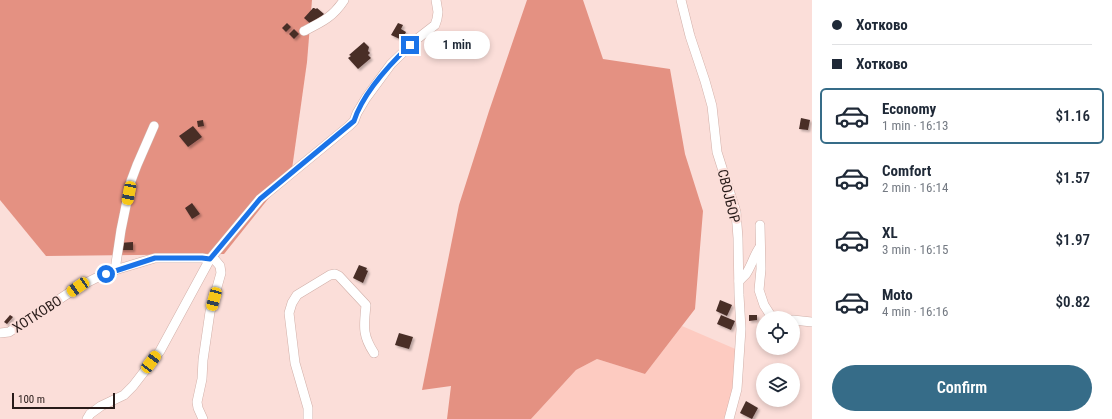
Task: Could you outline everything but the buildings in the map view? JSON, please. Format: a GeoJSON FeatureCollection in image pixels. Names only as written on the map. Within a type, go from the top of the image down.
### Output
{"type":"FeatureCollection","features":[{"type":"Feature","properties":{"kind":"street"},"geometry":{"type":"LineString","coordinates":[[304,31],[323,22],[337,10],[344,0]]}},
{"type":"Feature","properties":{"kind":"street"},"geometry":{"type":"LineString","coordinates":[[87,419],[90,414],[101,406],[124,394],[133,386],[160,351],[210,259],[260,199],[354,121],[366,98],[391,64],[417,39],[435,25],[438,12],[436,0]]}},
{"type":"Feature","properties":{"kind":"street","name":"СВОЈБОР"},"geometry":{"type":"LineString","coordinates":[[681,0],[690,36],[706,81],[712,106],[717,152],[736,212],[741,329],[737,389],[729,419]]}},
{"type":"Feature","properties":{"kind":"street"},"geometry":{"type":"LineString","coordinates":[[115,270],[131,181],[154,126]]}},
{"type":"Feature","properties":{"kind":"street"},"geometry":{"type":"LineString","coordinates":[[760,225],[761,269],[759,290],[768,311]]}},
{"type":"Feature","properties":{"kind":"street"},"geometry":{"type":"LineString","coordinates":[[739,281],[746,274],[752,264],[755,254],[760,247]]}},
{"type":"Feature","properties":{"kind":"street","name":"ХОТКОВО"},"geometry":{"type":"LineString","coordinates":[[0,333],[9,332],[78,287],[98,276],[115,270],[155,258],[210,259]]}},
{"type":"Feature","properties":{"kind":"street"},"geometry":{"type":"LineString","coordinates":[[203,419],[197,402],[202,380],[203,360],[210,312],[221,273],[220,266],[215,260],[210,259]]}},
{"type":"Feature","properties":{"kind":"street"},"geometry":{"type":"LineString","coordinates":[[308,419],[308,408],[295,363],[289,318],[290,308],[298,295],[331,275],[335,274],[339,276],[366,305],[365,335],[374,353]]}},
{"type":"Feature","properties":{"kind":"street"},"geometry":{"type":"LineString","coordinates":[[800,321],[812,322]]}},
{"type":"Feature","properties":{"kind":"shaded area"},"geometry":{"type":"Polygon","coordinates":[[[0,0],[312,0],[307,62],[292,169],[224,254],[46,256],[0,200],[0,0]]]}},
{"type":"Feature","properties":{"kind":"shaded area"},"geometry":{"type":"Polygon","coordinates":[[[527,0],[583,0],[603,59],[670,69],[685,154],[703,211],[695,309],[645,374],[597,359],[576,370],[531,419],[447,419],[451,386],[422,390],[459,205],[527,0]]]}},
{"type":"Feature","properties":{"kind":"shaded area"},"geometry":{"type":"Polygon","coordinates":[[[682,326],[740,351],[729,419],[531,419],[576,370],[597,359],[645,374],[682,326]]]}},
{"type":"Feature","properties":{"kind":"route"},"geometry":{"type":"LineString","coordinates":[[106,274],[155,258],[210,259],[260,199],[354,121],[366,98],[382,75],[410,45]]}}]}
